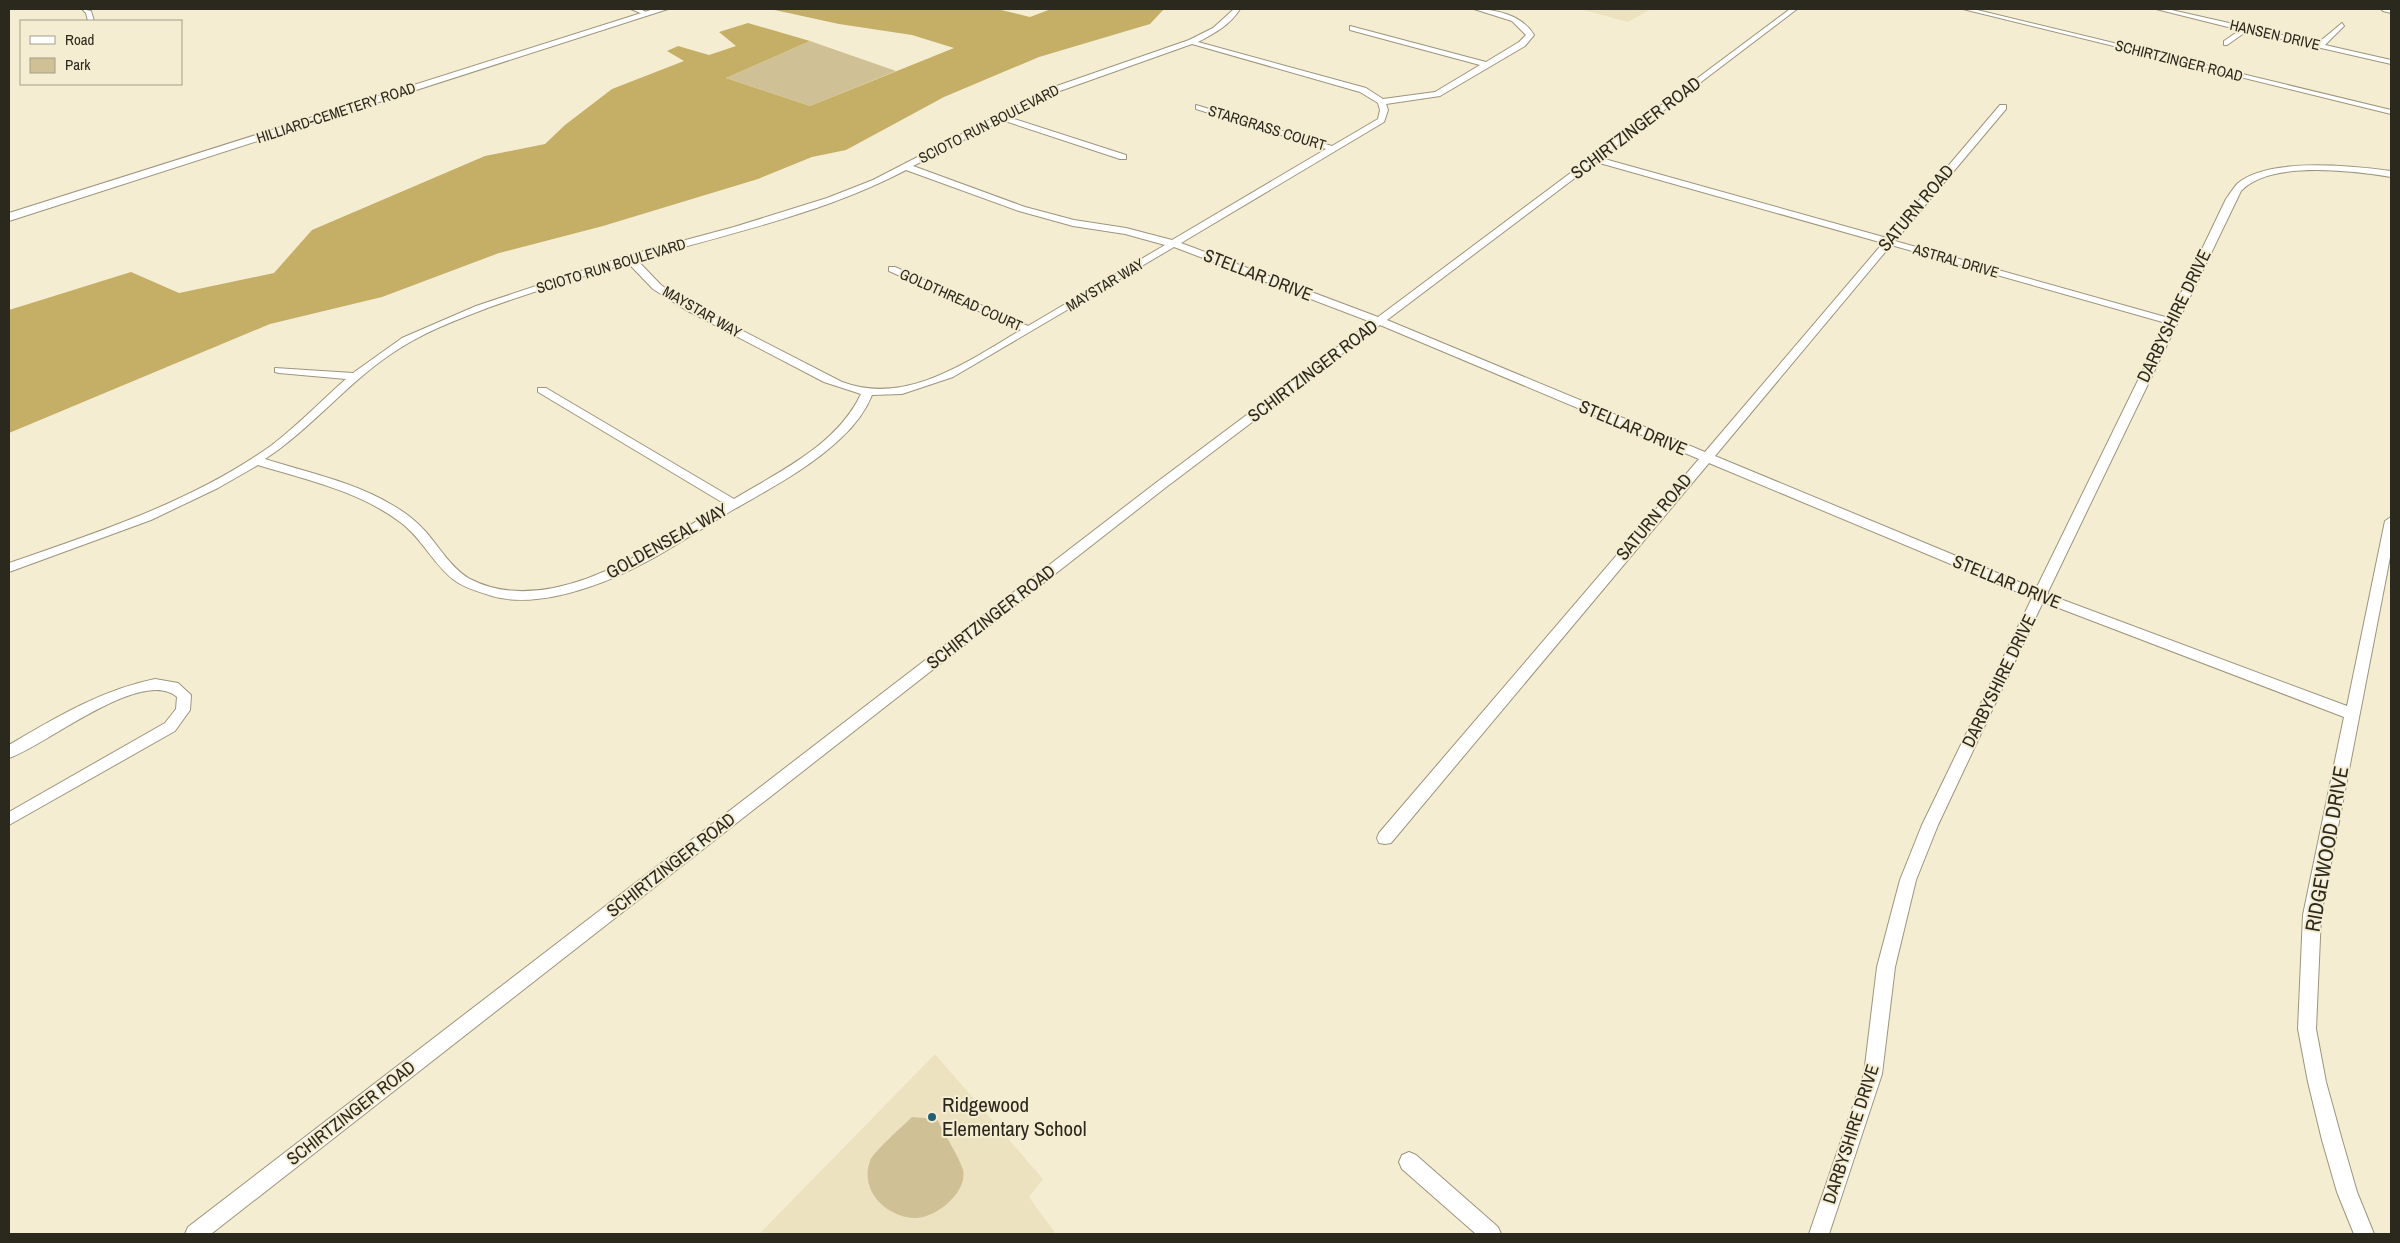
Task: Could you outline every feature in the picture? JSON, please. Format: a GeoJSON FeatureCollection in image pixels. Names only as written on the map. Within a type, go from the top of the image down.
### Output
{"type":"FeatureCollection","features":[{"type":"Feature","properties":{"kind":"main road","name":"HILLIARD-CEMETERY ROAD"},"geometry":{"type":"LineString","coordinates":[[9,217],[663,9]]}},
{"type":"Feature","properties":{"kind":"main road"},"geometry":{"type":"LineString","coordinates":[[2386,9],[2391,10]]}},
{"type":"Feature","properties":{"kind":"street"},"geometry":{"type":"LineString","coordinates":[[85,9],[89,12],[91,20]]}},
{"type":"Feature","properties":{"kind":"street"},"geometry":{"type":"LineString","coordinates":[[634,9],[647,14]]}},
{"type":"Feature","properties":{"kind":"street","name":"SCIOTO RUN BOULEVARD"},"geometry":{"type":"LineString","coordinates":[[9,568],[144,519],[256,460],[302,426],[353,376],[405,340],[473,310],[629,258],[775,219],[850,193],[906,167],[1054,90],[1192,42],[1216,30],[1237,9]]}},
{"type":"Feature","properties":{"kind":"street"},"geometry":{"type":"LineString","coordinates":[[1192,42],[1356,88],[1374,95],[1382,102],[1437,94],[1522,44],[1530,34],[1528,29],[1521,24],[1477,9]]}},
{"type":"Feature","properties":{"kind":"street","name":"SCHIRTZINGER ROAD"},"geometry":{"type":"LineString","coordinates":[[195,1234],[950,648],[1379,321],[1794,9]]}},
{"type":"Feature","properties":{"kind":"street","name":"SCHIRTZINGER ROAD"},"geometry":{"type":"LineString","coordinates":[[1966,9],[2391,112]]}},
{"type":"Feature","properties":{"kind":"street","name":"HANSEN DRIVE"},"geometry":{"type":"LineString","coordinates":[[2159,9],[2391,62]]}},
{"type":"Feature","properties":{"kind":"street"},"geometry":{"type":"LineString","coordinates":[[2320,45],[2342,26]]}},
{"type":"Feature","properties":{"kind":"street"},"geometry":{"type":"LineString","coordinates":[[1353,28],[1486,65]]}},
{"type":"Feature","properties":{"kind":"street"},"geometry":{"type":"LineString","coordinates":[[2227,43],[2246,29]]}},
{"type":"Feature","properties":{"kind":"street","name":"MAYSTAR WAY"},"geometry":{"type":"LineString","coordinates":[[629,258],[658,287],[694,311],[833,381],[868,392],[910,389],[945,378],[1334,149],[1381,120],[1385,111],[1382,102]]}},
{"type":"Feature","properties":{"kind":"street","name":"STARGRASS COURT"},"geometry":{"type":"LineString","coordinates":[[1200,107],[1334,149]]}},
{"type":"Feature","properties":{"kind":"street","name":"SATURN ROAD"},"geometry":{"type":"LineString","coordinates":[[1385,838],[2003,107]]}},
{"type":"Feature","properties":{"kind":"street"},"geometry":{"type":"LineString","coordinates":[[1000,117],[1123,157]]}},
{"type":"Feature","properties":{"kind":"street","name":"ASTRAL DRIVE"},"geometry":{"type":"LineString","coordinates":[[1596,159],[2172,322]]}},
{"type":"Feature","properties":{"kind":"street","name":"STELLAR DRIVE"},"geometry":{"type":"LineString","coordinates":[[906,167],[1030,211],[1073,223],[1126,230],[1174,244],[1379,321],[2040,596],[2352,714]]}},
{"type":"Feature","properties":{"kind":"street","name":"DARBYSHIRE DRIVE"},"geometry":{"type":"LineString","coordinates":[[1819,1234],[1874,1074],[1886,967],[1908,880],[1930,825],[2230,199],[2242,185],[2266,174],[2298,169],[2339,169],[2391,174]]}},
{"type":"Feature","properties":{"kind":"street","name":"GOLDTHREAD COURT"},"geometry":{"type":"LineString","coordinates":[[892,269],[1029,330]]}},
{"type":"Feature","properties":{"kind":"street"},"geometry":{"type":"LineString","coordinates":[[279,370],[353,376]]}},
{"type":"Feature","properties":{"kind":"street"},"geometry":{"type":"LineString","coordinates":[[542,390],[734,504]]}},
{"type":"Feature","properties":{"kind":"street","name":"GOLDENSEAL WAY"},"geometry":{"type":"LineString","coordinates":[[256,460],[341,487],[383,504],[407,520],[464,581],[483,590],[508,594],[551,593],[610,574],[645,557],[817,454],[846,426],[868,392]]}},
{"type":"Feature","properties":{"kind":"street","name":"RIDGEWOOD DRIVE"},"geometry":{"type":"LineString","coordinates":[[2364,1234],[2347,1192],[2332,1140],[2317,1082],[2307,1029],[2312,915],[2391,521]]}},
{"type":"Feature","properties":{"kind":"street"},"geometry":{"type":"LineString","coordinates":[[9,752],[127,690],[151,684],[172,686],[184,695],[183,710],[170,727],[9,818]]}},
{"type":"Feature","properties":{"kind":"street"},"geometry":{"type":"LineString","coordinates":[[1409,1162],[1491,1234]]}},
{"type":"Feature","properties":{"kind":"shaded area"},"geometry":{"type":"Polygon","coordinates":[[[770,9],[997,9],[1030,17],[1051,9],[1164,9],[1150,24],[1039,57],[944,97],[846,150],[812,157],[758,179],[603,226],[499,253],[382,297],[270,324],[9,433],[9,310],[131,272],[179,293],[274,273],[312,230],[485,156],[545,144],[565,125],[612,89],[684,61],[667,51],[678,46],[709,55],[736,46],[719,32],[748,23],[810,41],[726,78],[810,106],[954,48],[912,35],[839,24],[770,9]]]}},
{"type":"Feature","properties":{"kind":"shaded area"},"geometry":{"type":"Polygon","coordinates":[[[1580,9],[1651,9],[1628,22],[1580,9]]]}},
{"type":"Feature","properties":{"kind":"shaded area","name":"Ridgewood Elementary School"},"geometry":{"type":"Polygon","coordinates":[[[935,1054],[1043,1179],[1029,1197],[1056,1234],[759,1234],[935,1054]]]}},
{"type":"Feature","properties":{"kind":"green space"},"geometry":{"type":"Polygon","coordinates":[[[810,41],[896,71],[810,106],[726,78],[810,41]]]}},
{"type":"Feature","properties":{"kind":"green space"},"geometry":{"type":"Polygon","coordinates":[[[912,1117],[937,1119],[963,1170],[961,1187],[956,1195],[942,1208],[925,1217],[917,1218],[906,1217],[886,1208],[878,1201],[868,1183],[868,1172],[872,1157],[912,1117]]]}},
{"type":"Feature","properties":{"kind":"place","name":"Ridgewood Elementary School"},"geometry":{"type":"Point","coordinates":[932,1117]}}]}
